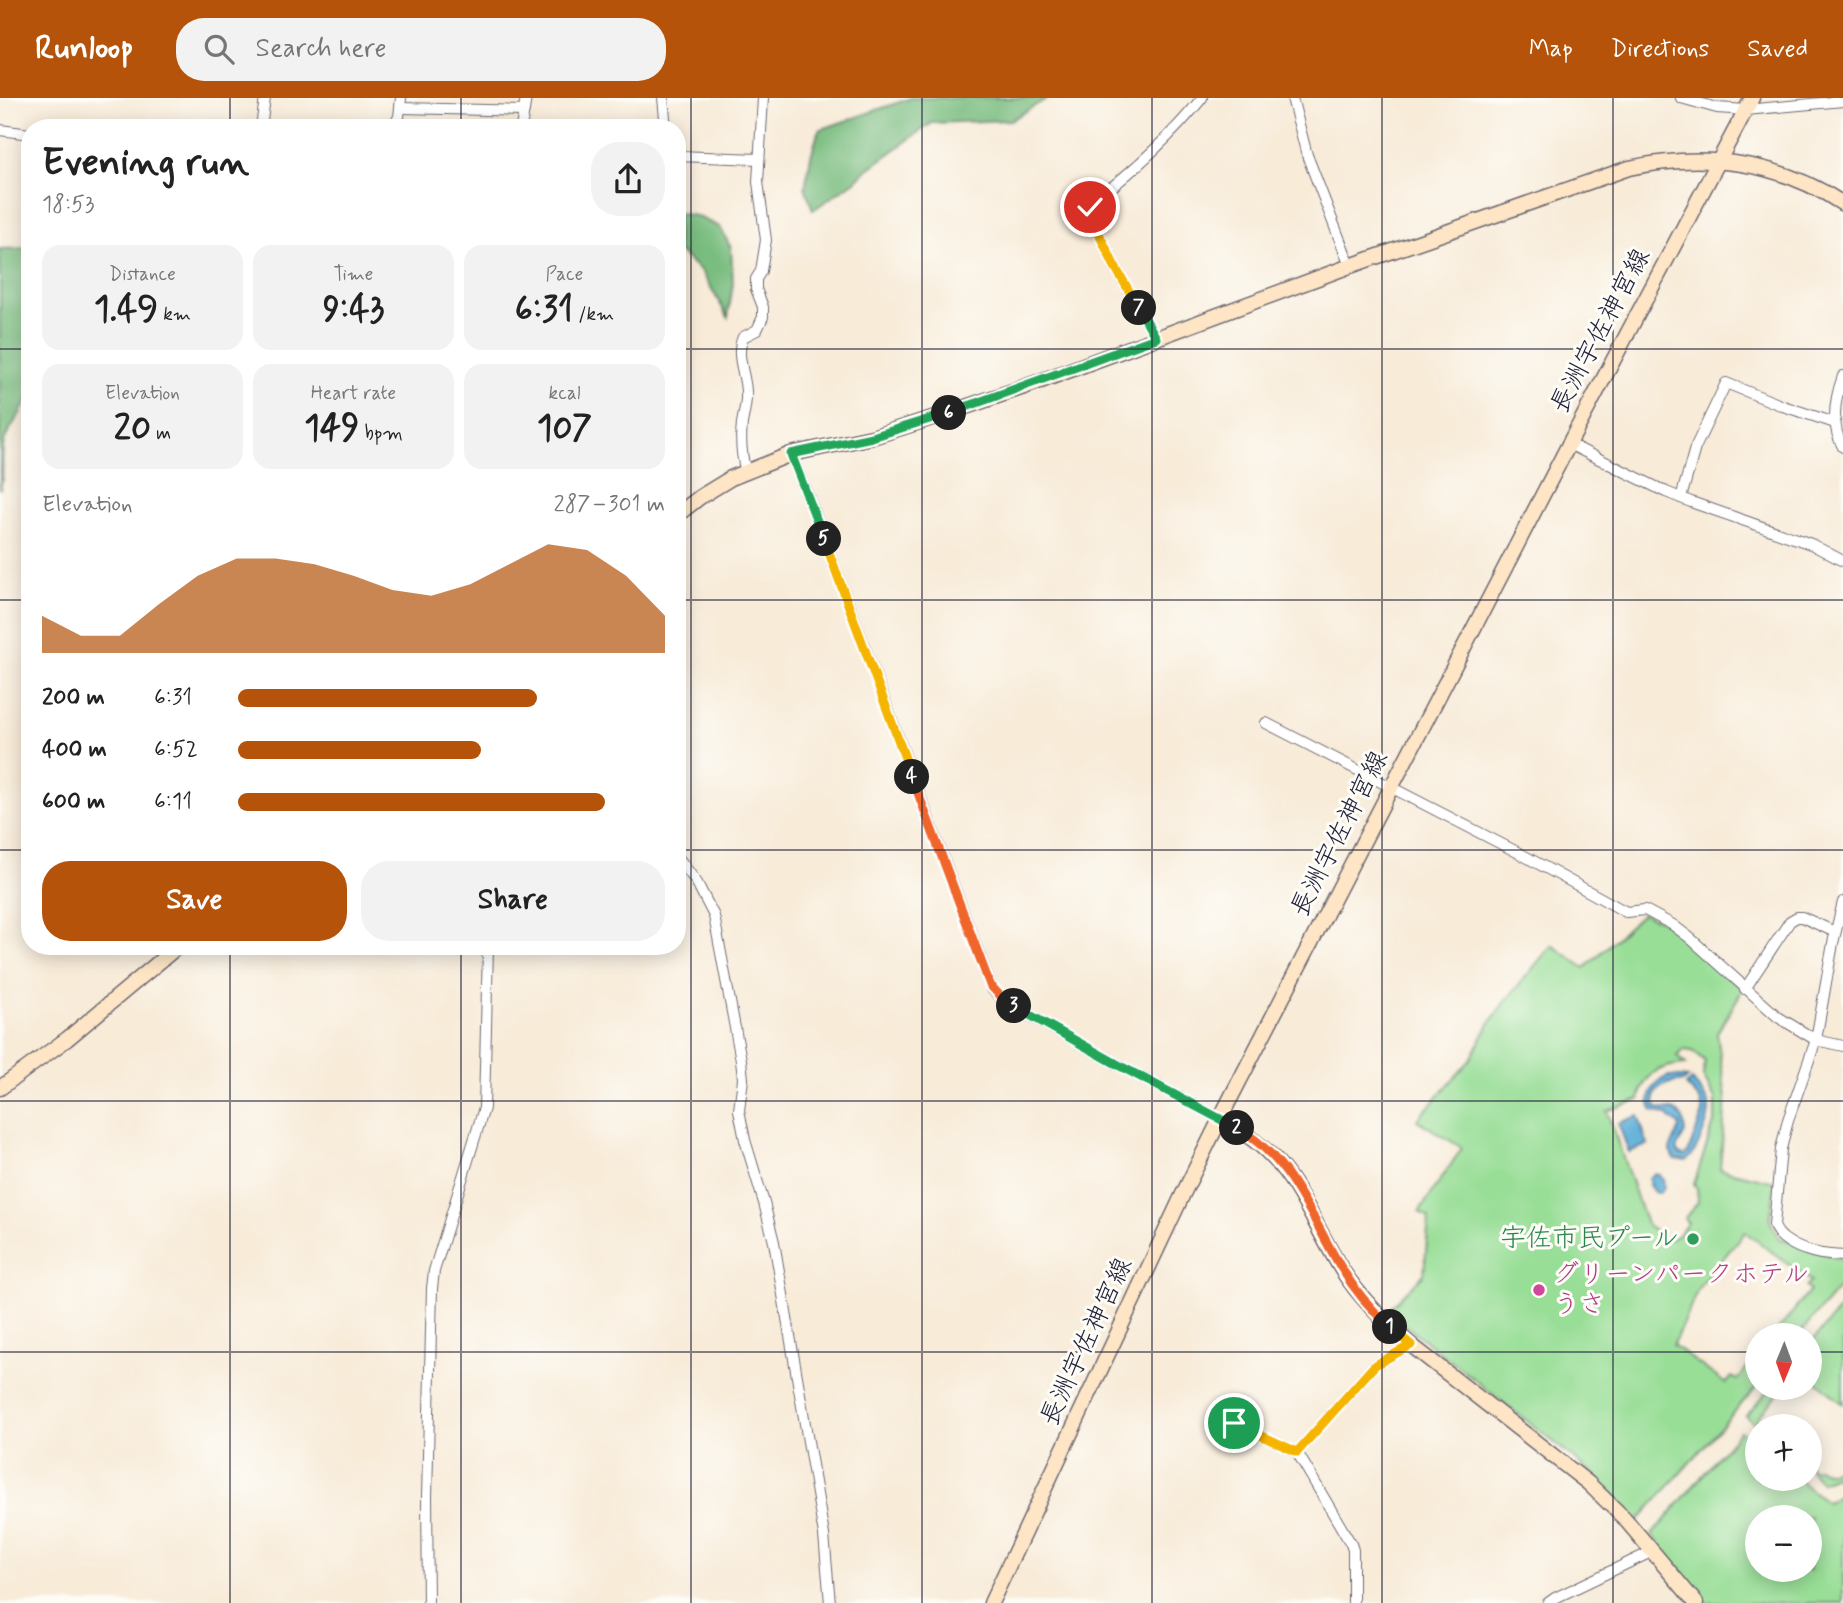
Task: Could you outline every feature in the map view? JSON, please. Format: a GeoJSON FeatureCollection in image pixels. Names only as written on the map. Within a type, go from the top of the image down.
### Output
{"type":"FeatureCollection","features":[{"type":"Feature","properties":{"kind":"street"},"geometry":{"type":"LineString","coordinates":[[262,119],[265,98]]}},
{"type":"Feature","properties":{"kind":"street"},"geometry":{"type":"LineString","coordinates":[[523,119],[526,98]]}},
{"type":"Feature","properties":{"kind":"street"},"geometry":{"type":"LineString","coordinates":[[663,98],[665,119]]}},
{"type":"Feature","properties":{"kind":"street"},"geometry":{"type":"LineString","coordinates":[[746,472],[740,442],[747,393],[741,370],[740,345],[743,337],[757,330],[763,317],[756,279],[761,271],[766,240],[758,183],[763,98]]}},
{"type":"Feature","properties":{"kind":"street"},"geometry":{"type":"LineString","coordinates":[[1156,338],[1114,265],[1090,215],[1090,207],[1131,173],[1202,98]]}},
{"type":"Feature","properties":{"kind":"street"},"geometry":{"type":"LineString","coordinates":[[1292,98],[1307,155],[1350,266]]}},
{"type":"Feature","properties":{"kind":"street"},"geometry":{"type":"LineString","coordinates":[[1681,98],[1717,108],[1749,104],[1843,101]]}},
{"type":"Feature","properties":{"kind":"street"},"geometry":{"type":"LineString","coordinates":[[401,103],[524,111]]}},
{"type":"Feature","properties":{"kind":"street","name":"長洲宇佐神宮線"},"geometry":{"type":"LineString","coordinates":[[991,1603],[1220,1119],[1569,444],[1749,104]]}},
{"type":"Feature","properties":{"kind":"street"},"geometry":{"type":"LineString","coordinates":[[0,130],[21,133]]}},
{"type":"Feature","properties":{"kind":"street"},"geometry":{"type":"LineString","coordinates":[[686,156],[759,159]]}},
{"type":"Feature","properties":{"kind":"street"},"geometry":{"type":"LineString","coordinates":[[686,508],[709,491],[746,472],[791,454],[901,429],[1031,385],[1350,266],[1629,168],[1678,160],[1742,163],[1782,174],[1817,189],[1843,205]]}},
{"type":"Feature","properties":{"kind":"street"},"geometry":{"type":"LineString","coordinates":[[1843,376],[1838,389],[1835,423],[1843,447]]}},
{"type":"Feature","properties":{"kind":"street"},"geometry":{"type":"LineString","coordinates":[[1681,498],[1695,448],[1726,383],[1835,423]]}},
{"type":"Feature","properties":{"kind":"street"},"geometry":{"type":"LineString","coordinates":[[1569,444],[1681,498],[1811,544],[1843,561]]}},
{"type":"Feature","properties":{"kind":"street"},"geometry":{"type":"LineString","coordinates":[[791,454],[992,989],[1006,1002],[1249,1135],[1270,1153],[1300,1192],[1354,1287],[1385,1322],[1588,1483],[1616,1509],[1696,1603]]}},
{"type":"Feature","properties":{"kind":"street"},"geometry":{"type":"LineString","coordinates":[[1266,723],[1520,853],[1626,912],[1645,909],[1690,938],[1778,1017],[1816,1040],[1843,1046]]}},
{"type":"Feature","properties":{"kind":"street"},"geometry":{"type":"LineString","coordinates":[[686,869],[714,916],[720,940],[741,1060],[743,1079],[739,1110],[774,1242],[824,1535],[830,1603]]}},
{"type":"Feature","properties":{"kind":"street"},"geometry":{"type":"LineString","coordinates":[[1843,902],[1816,1040],[1788,1120],[1781,1149],[1774,1227],[1780,1236],[1806,1250],[1843,1256]]}},
{"type":"Feature","properties":{"kind":"street"},"geometry":{"type":"LineString","coordinates":[[1745,989],[1790,921],[1802,917],[1835,932]]}},
{"type":"Feature","properties":{"kind":"street"},"geometry":{"type":"LineString","coordinates":[[0,1088],[67,1039],[167,955]]}},
{"type":"Feature","properties":{"kind":"street"},"geometry":{"type":"LineString","coordinates":[[428,1603],[427,1497],[432,1288],[484,1108],[488,955]]}},
{"type":"Feature","properties":{"kind":"street"},"geometry":{"type":"LineString","coordinates":[[1297,1452],[1375,1365],[1411,1345]]}},
{"type":"Feature","properties":{"kind":"street"},"geometry":{"type":"LineString","coordinates":[[1234,1423],[1297,1452],[1351,1544],[1353,1603]]}},
{"type":"Feature","properties":{"kind":"street"},"geometry":{"type":"LineString","coordinates":[[1548,1603],[1653,1551]]}},
{"type":"Feature","properties":{"kind":"green space"},"geometry":{"type":"Polygon","coordinates":[[[911,98],[1048,98],[1011,120],[932,123],[813,210],[805,187],[819,130],[911,98]]]}},
{"type":"Feature","properties":{"kind":"green space"},"geometry":{"type":"Polygon","coordinates":[[[686,214],[720,227],[731,248],[733,283],[728,317],[701,271],[686,258],[686,214]]]}},
{"type":"Feature","properties":{"kind":"green space"},"geometry":{"type":"Polygon","coordinates":[[[21,248],[21,412],[5,439],[0,490],[0,249],[21,248]]]}},
{"type":"Feature","properties":{"kind":"green space"},"geometry":{"type":"Polygon","coordinates":[[[1642,914],[1663,921],[1743,989],[1717,1033],[1726,1099],[1720,1169],[1775,1182],[1770,1221],[1779,1238],[1843,1260],[1843,1283],[1809,1323],[1784,1323],[1810,1291],[1806,1287],[1811,1281],[1745,1232],[1699,1287],[1673,1345],[1726,1384],[1732,1377],[1737,1380],[1745,1370],[1745,1400],[1639,1520],[1590,1472],[1400,1321],[1391,1311],[1391,1307],[1424,1274],[1429,1218],[1419,1212],[1462,1148],[1417,1120],[1471,1059],[1503,1004],[1552,945],[1585,968],[1642,914]],[[1683,1050],[1677,1056],[1685,1064],[1660,1069],[1649,1077],[1639,1100],[1607,1111],[1646,1224],[1668,1240],[1677,1236],[1688,1223],[1684,1219],[1698,1202],[1694,1184],[1715,1120],[1715,1099],[1703,1076],[1705,1061],[1692,1051],[1683,1050]]]}},
{"type":"Feature","properties":{"kind":"green space"},"geometry":{"type":"Polygon","coordinates":[[[1843,1305],[1843,1404],[1822,1386],[1822,1330],[1843,1305]]]}},
{"type":"Feature","properties":{"kind":"green space"},"geometry":{"type":"Polygon","coordinates":[[[1760,1400],[1773,1400],[1761,1414],[1748,1414],[1760,1400]]]}},
{"type":"Feature","properties":{"kind":"green space"},"geometry":{"type":"Polygon","coordinates":[[[1740,1431],[1745,1435],[1745,1491],[1813,1491],[1826,1502],[1843,1492],[1843,1603],[1705,1603],[1652,1535],[1740,1431]]]}},
{"type":"Feature","properties":{"kind":"green space"},"geometry":{"type":"Polygon","coordinates":[[[1843,1462],[1843,1473],[1822,1482],[1822,1470],[1832,1471],[1843,1462]]]}},
{"type":"Feature","properties":{"kind":"water"},"geometry":{"type":"Polygon","coordinates":[[[1669,1076],[1688,1078],[1683,1082],[1663,1086],[1656,1092],[1655,1097],[1658,1108],[1675,1111],[1683,1119],[1685,1133],[1676,1149],[1679,1154],[1684,1156],[1688,1153],[1703,1113],[1700,1100],[1686,1085],[1692,1080],[1708,1103],[1703,1134],[1686,1161],[1675,1159],[1670,1152],[1679,1125],[1667,1115],[1653,1111],[1650,1105],[1652,1090],[1669,1076]]]}},
{"type":"Feature","properties":{"kind":"water"},"geometry":{"type":"Polygon","coordinates":[[[1638,1116],[1648,1145],[1629,1152],[1618,1123],[1638,1116]]]}},
{"type":"Feature","properties":{"kind":"water"},"geometry":{"type":"Polygon","coordinates":[[[1655,1173],[1664,1181],[1660,1193],[1654,1192],[1649,1185],[1649,1178],[1655,1173]]]}},
{"type":"Feature","properties":{"kind":"place","name":"宇佐市民プール"},"geometry":{"type":"Point","coordinates":[1693,1239]}},
{"type":"Feature","properties":{"kind":"place","name":"グリーンパークホテル うさ"},"geometry":{"type":"Point","coordinates":[1539,1290]}},
{"type":"Feature","properties":{"kind":"route"},"geometry":{"type":"LineString","coordinates":[[1090,207],[1090,215],[1114,265],[1156,338],[1031,385],[901,429],[791,454],[992,989],[1006,1002],[1243,1131],[1264,1147],[1281,1164],[1300,1192],[1354,1287],[1385,1322],[1411,1345],[1375,1365],[1297,1452],[1234,1423]]}}]}
